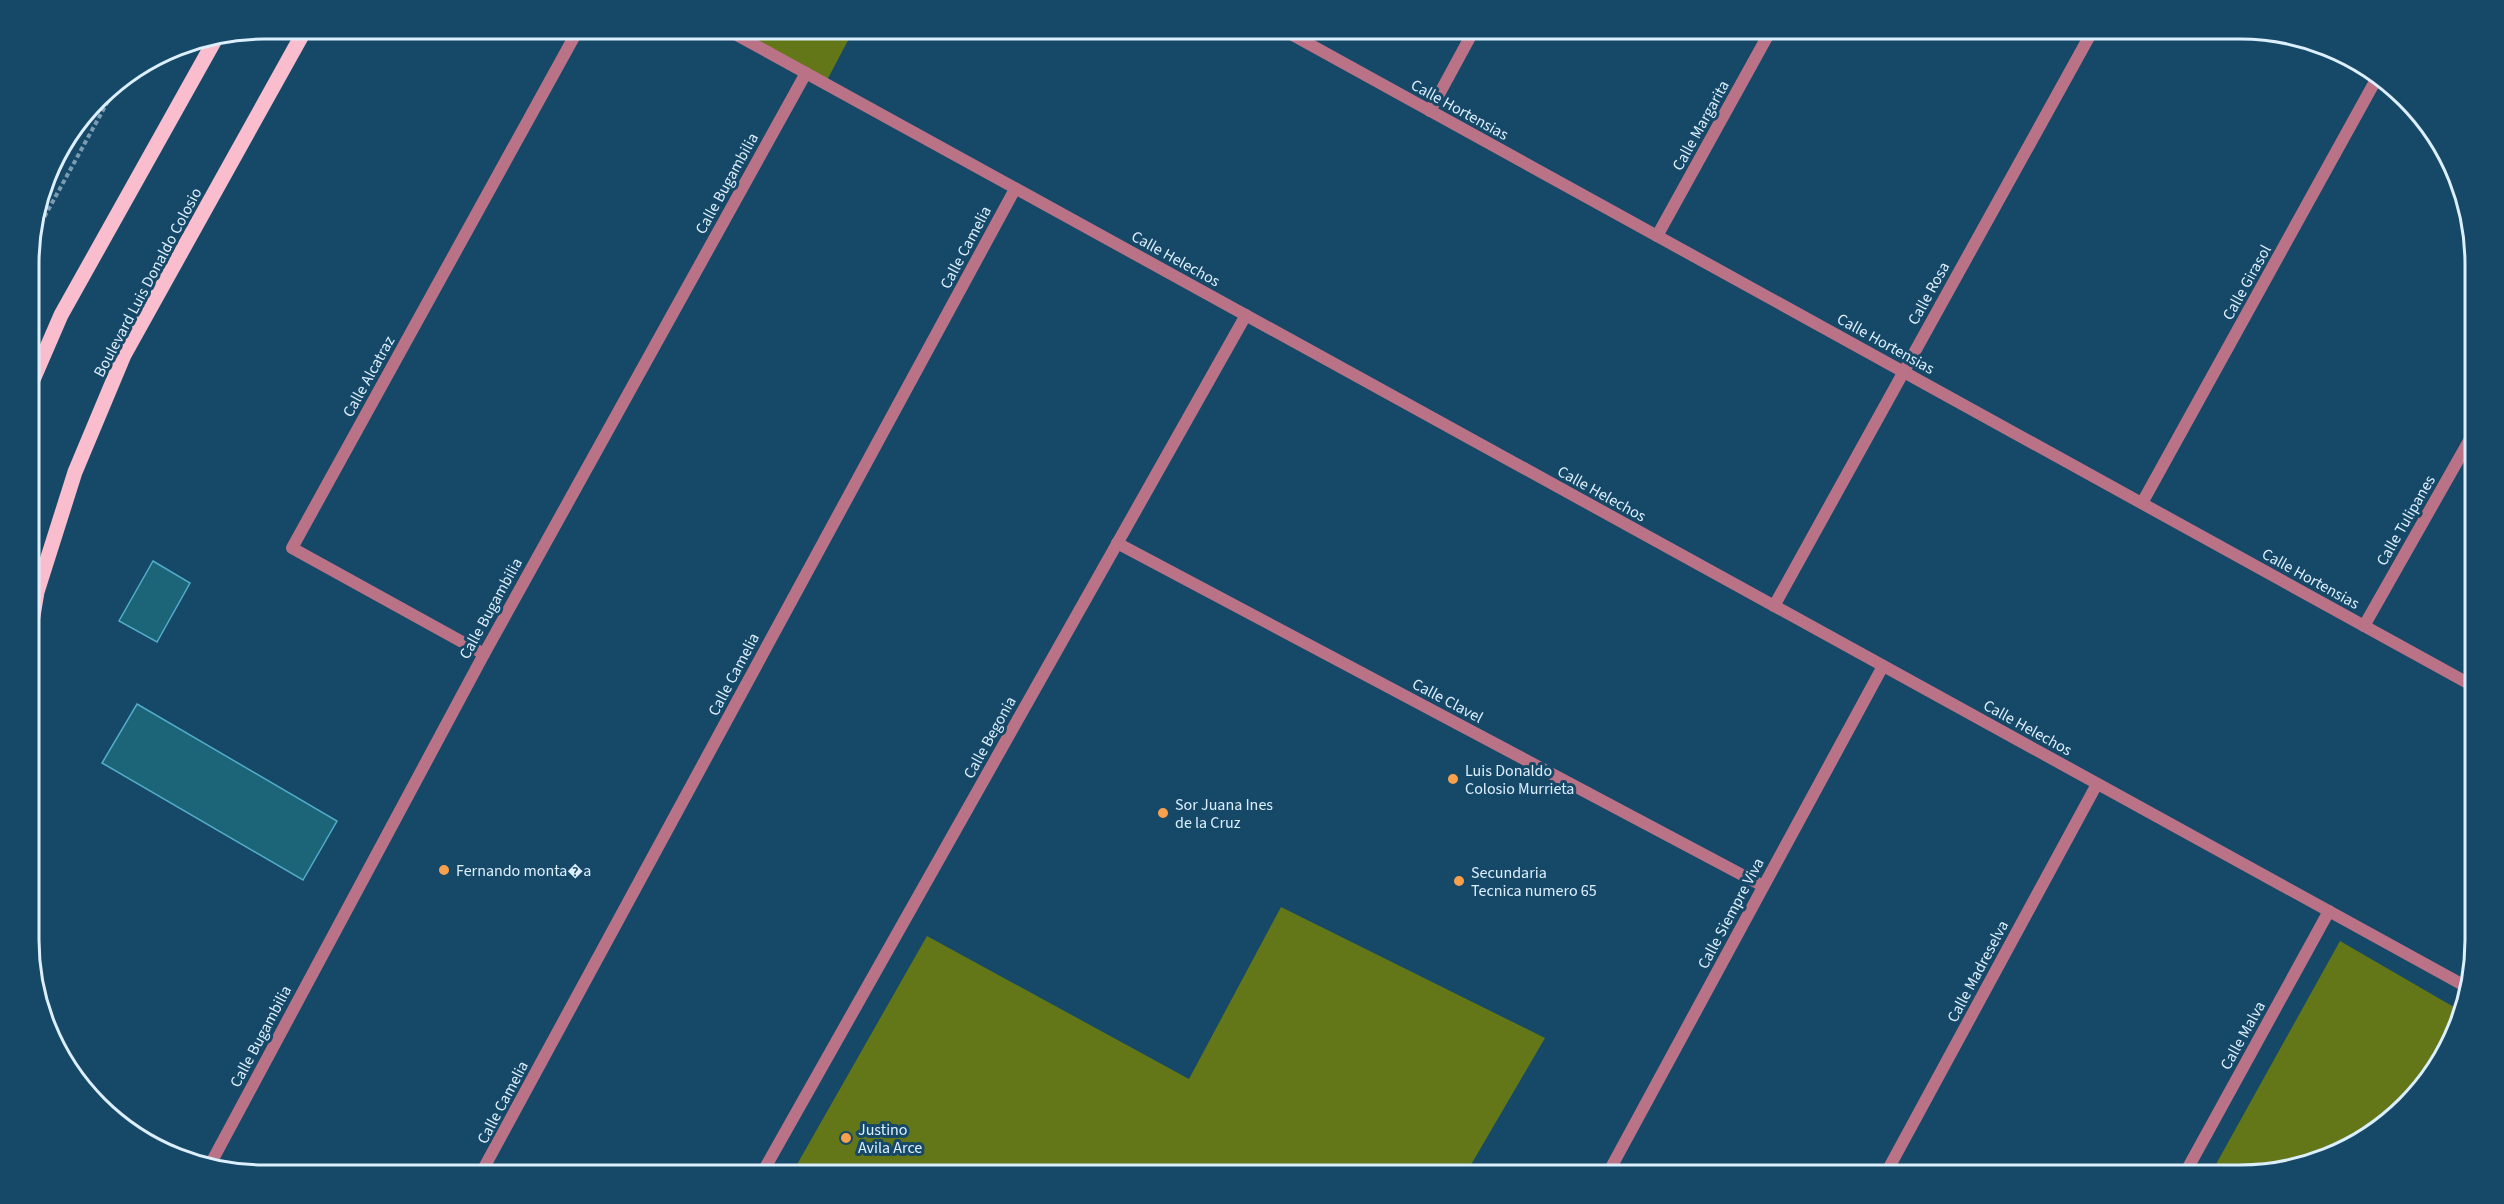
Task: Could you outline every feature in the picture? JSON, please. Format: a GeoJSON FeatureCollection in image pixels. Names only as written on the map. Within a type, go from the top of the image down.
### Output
{"type":"FeatureCollection","features":[{"type":"Feature","properties":{"kind":"main road","name":"Boulevard Luis Donaldo Colosio"},"geometry":{"type":"LineString","coordinates":[[39,586],[75,471],[124,355],[300,39]]}},
{"type":"Feature","properties":{"kind":"main road"},"geometry":{"type":"LineString","coordinates":[[39,366],[61,315],[212,45]]}},
{"type":"Feature","properties":{"kind":"street","name":"Calle Alcatraz"},"geometry":{"type":"LineString","coordinates":[[484,654],[292,548],[573,39]]}},
{"type":"Feature","properties":{"kind":"street","name":"Calle Helechos"},"geometry":{"type":"LineString","coordinates":[[744,39],[2461,984]]}},
{"type":"Feature","properties":{"kind":"street","name":"Calle Hortensias"},"geometry":{"type":"LineString","coordinates":[[1300,39],[2465,682]]}},
{"type":"Feature","properties":{"kind":"street"},"geometry":{"type":"LineString","coordinates":[[1430,111],[1469,39]]}},
{"type":"Feature","properties":{"kind":"street","name":"Calle Margarita"},"geometry":{"type":"LineString","coordinates":[[1657,237],[1766,39]]}},
{"type":"Feature","properties":{"kind":"street","name":"Calle Rosa"},"geometry":{"type":"LineString","coordinates":[[1774,606],[2088,39]]}},
{"type":"Feature","properties":{"kind":"street","name":"Calle Bugambilia"},"geometry":{"type":"LineString","coordinates":[[213,1159],[484,654],[806,73]]}},
{"type":"Feature","properties":{"kind":"street","name":"Calle Girasol"},"geometry":{"type":"LineString","coordinates":[[2142,503],[2374,84]]}},
{"type":"Feature","properties":{"kind":"street","name":"Calle Camelia"},"geometry":{"type":"LineString","coordinates":[[485,1165],[1015,189]]}},
{"type":"Feature","properties":{"kind":"street","name":"Calle Begonia"},"geometry":{"type":"LineString","coordinates":[[767,1165],[1246,315]]}},
{"type":"Feature","properties":{"kind":"street","name":"Calle Tulipanes"},"geometry":{"type":"LineString","coordinates":[[2364,626],[2465,448]]}},
{"type":"Feature","properties":{"kind":"street","name":"Calle Clavel"},"geometry":{"type":"LineString","coordinates":[[1118,543],[1763,886]]}},
{"type":"Feature","properties":{"kind":"street","name":"Calle Siempre Viva"},"geometry":{"type":"LineString","coordinates":[[1612,1165],[1883,666]]}},
{"type":"Feature","properties":{"kind":"street","name":"Calle Madreselva"},"geometry":{"type":"LineString","coordinates":[[1890,1165],[2097,784]]}},
{"type":"Feature","properties":{"kind":"street","name":"Calle Malva"},"geometry":{"type":"LineString","coordinates":[[2189,1165],[2329,911]]}},
{"type":"Feature","properties":{"kind":"path"},"geometry":{"type":"LineString","coordinates":[[43,219],[107,104]]}},
{"type":"Feature","properties":{"kind":"green space"},"geometry":{"type":"Polygon","coordinates":[[[742,39],[849,39],[825,84],[742,39]]]}},
{"type":"Feature","properties":{"kind":"green space"},"geometry":{"type":"Polygon","coordinates":[[[1281,907],[1545,1038],[1471,1165],[797,1165],[927,936],[1189,1079],[1281,907]]]}},
{"type":"Feature","properties":{"kind":"green space"},"geometry":{"type":"Polygon","coordinates":[[[2340,941],[2454,1007],[2442,1039],[2427,1065],[2399,1099],[2365,1127],[2326,1148],[2284,1161],[2255,1165],[2216,1165],[2340,941]]]}},
{"type":"Feature","properties":{"kind":"building"},"geometry":{"type":"Polygon","coordinates":[[[153,561],[190,583],[157,642],[119,621],[153,561]]]}},
{"type":"Feature","properties":{"kind":"building"},"geometry":{"type":"Polygon","coordinates":[[[137,704],[337,821],[303,880],[102,763],[137,704]]]}},
{"type":"Feature","properties":{"kind":"place","name":"Luis Donaldo Colosio Murrieta"},"geometry":{"type":"Point","coordinates":[1453,779]}},
{"type":"Feature","properties":{"kind":"place","name":"Sor Juana Ines de la Cruz"},"geometry":{"type":"Point","coordinates":[1163,813]}},
{"type":"Feature","properties":{"kind":"place","name":"Fernando monta�a"},"geometry":{"type":"Point","coordinates":[444,870]}},
{"type":"Feature","properties":{"kind":"place","name":"Secundaria Tecnica numero 65"},"geometry":{"type":"Point","coordinates":[1459,881]}},
{"type":"Feature","properties":{"kind":"place","name":"Justino Avila Arce"},"geometry":{"type":"Point","coordinates":[846,1138]}}]}
